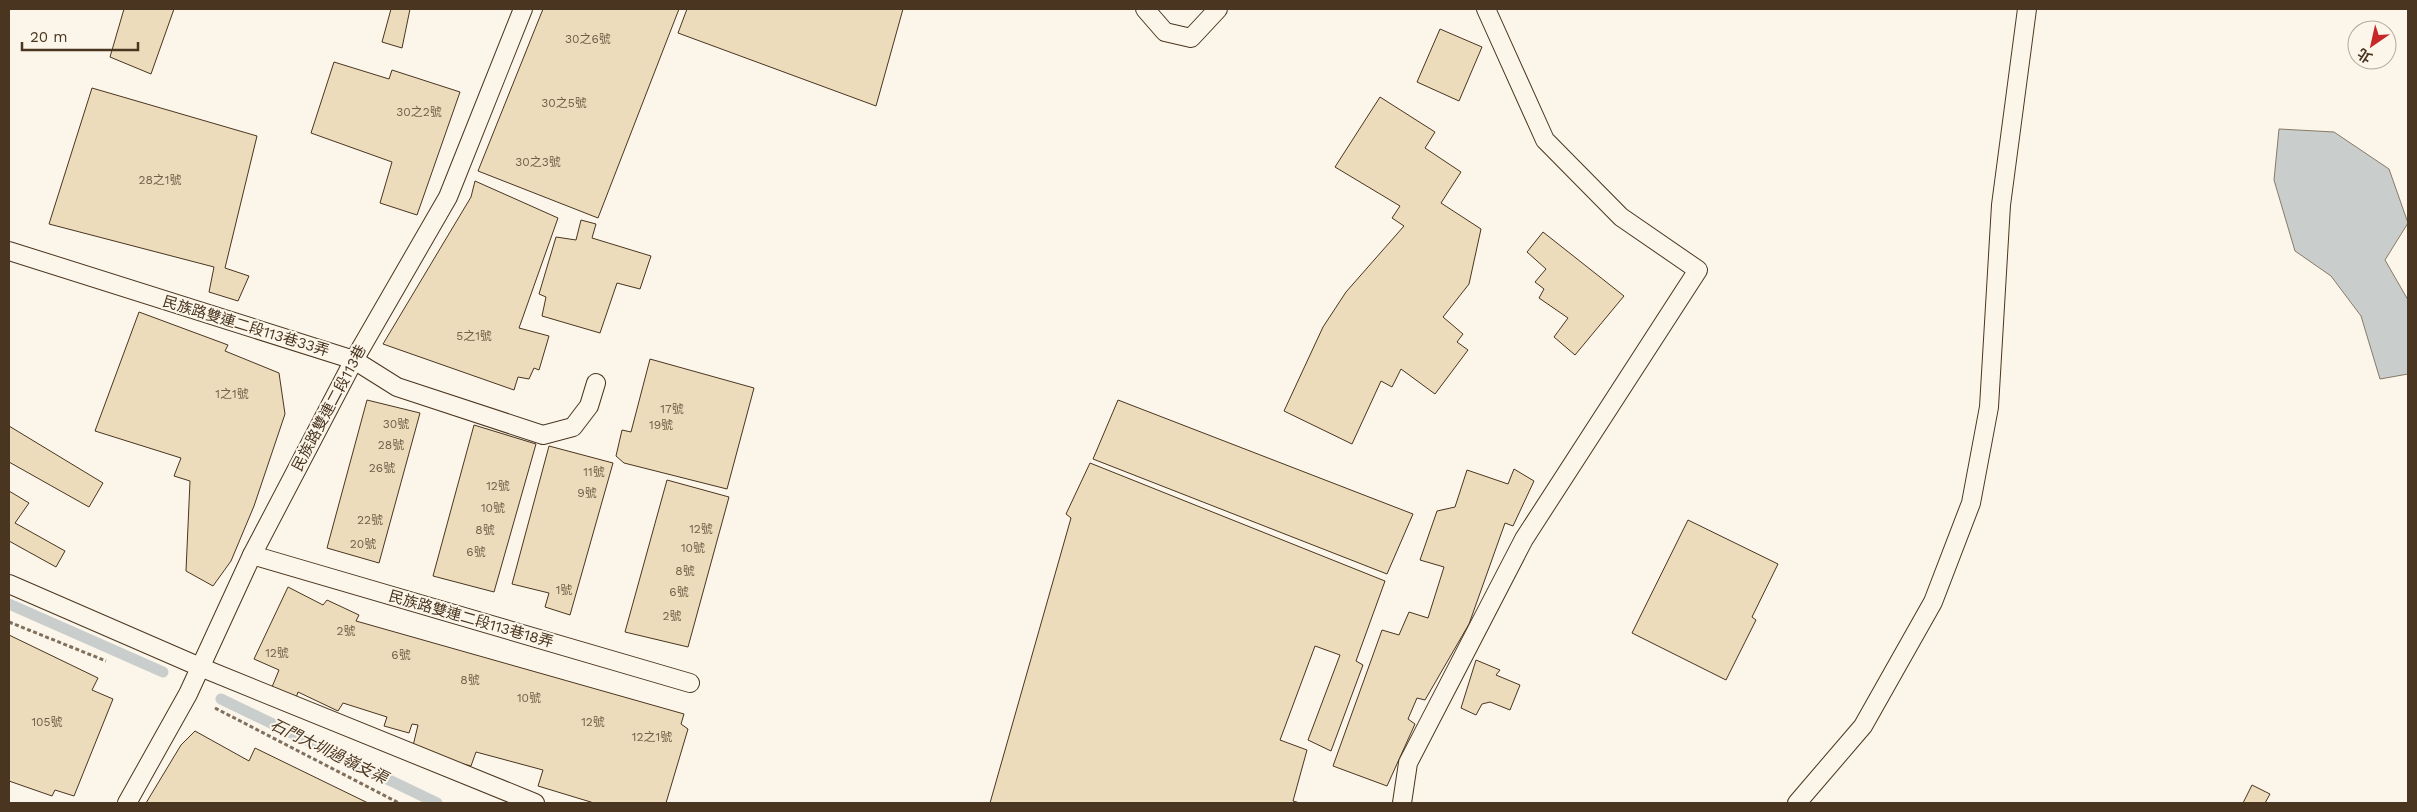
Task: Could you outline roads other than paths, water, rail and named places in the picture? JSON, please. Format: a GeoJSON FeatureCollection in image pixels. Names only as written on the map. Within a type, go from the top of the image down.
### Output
{"type":"FeatureCollection","features":[{"type":"Feature","properties":{"kind":"lane","name":"民族路雙連二段113巷"},"geometry":{"type":"LineString","coordinates":[[127,803],[188,694],[252,555],[354,360],[448,197],[523,9]]}},
{"type":"Feature","properties":{"kind":"lane"},"geometry":{"type":"LineString","coordinates":[[1145,9],[1165,32],[1191,38],[1218,9]]}},
{"type":"Feature","properties":{"kind":"lane"},"geometry":{"type":"LineString","coordinates":[[1402,803],[1408,763],[1524,539],[1698,270],[1621,217],[1545,140],[1486,9]]}},
{"type":"Feature","properties":{"kind":"lane"},"geometry":{"type":"LineString","coordinates":[[1797,803],[1863,726],[1934,602],[1970,503],[1989,407],[2001,205],[2027,9]]}},
{"type":"Feature","properties":{"kind":"lane","name":"民族路雙連二段113巷33弄"},"geometry":{"type":"LineString","coordinates":[[9,251],[354,360],[397,387],[543,435],[574,427],[589,406],[596,383]]}},
{"type":"Feature","properties":{"kind":"lane","name":"民族路雙連二段113巷18弄"},"geometry":{"type":"LineString","coordinates":[[252,555],[690,683]]}},
{"type":"Feature","properties":{"kind":"lane"},"geometry":{"type":"LineString","coordinates":[[9,584],[200,667],[535,803]]}},
{"type":"Feature","properties":{"kind":"waterway","name":"石門大圳過嶺支渠"},"geometry":{"type":"LineString","coordinates":[[9,604],[163,672]]}},
{"type":"Feature","properties":{"kind":"waterway","name":"石門大圳過嶺支渠"},"geometry":{"type":"LineString","coordinates":[[221,699],[437,803]]}}]}
